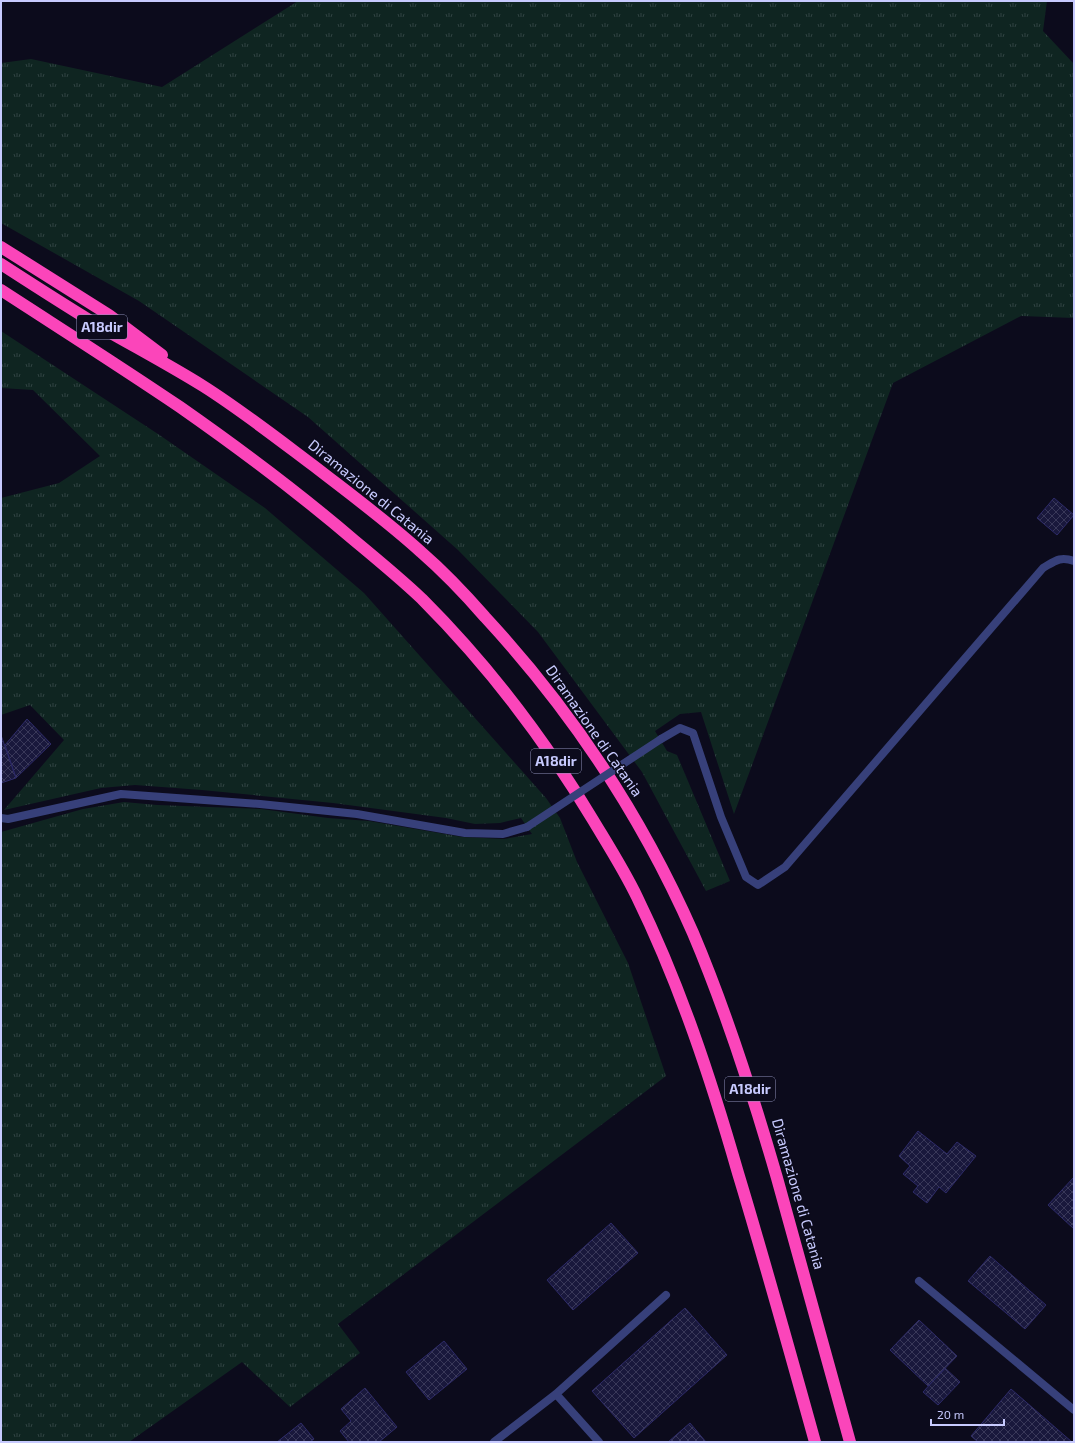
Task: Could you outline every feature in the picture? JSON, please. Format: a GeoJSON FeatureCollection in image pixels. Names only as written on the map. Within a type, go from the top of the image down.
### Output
{"type":"FeatureCollection","features":[{"type":"Feature","properties":{"kind":"highway"},"geometry":{"type":"LineString","coordinates":[[1,247],[109,315],[204,387]]}},
{"type":"Feature","properties":{"kind":"highway","name":"Diramazione di Catania"},"geometry":{"type":"LineString","coordinates":[[1,264],[102,328],[204,387],[275,437],[343,489],[418,549],[446,574],[520,654],[561,707],[597,758],[636,821],[665,874],[693,935],[724,1012],[757,1110],[850,1442]]}},
{"type":"Feature","properties":{"kind":"highway","name":"A18dir"},"geometry":{"type":"LineString","coordinates":[[1,290],[179,406],[268,470],[331,520],[422,599],[492,677],[537,733],[567,777],[636,895],[660,947],[691,1024],[722,1118],[757,1235],[815,1442]]}},
{"type":"Feature","properties":{"kind":"lane"},"geometry":{"type":"LineString","coordinates":[[1,818],[8,819],[121,794],[260,804],[357,814],[465,833],[503,834],[527,827],[680,728],[693,733],[721,817],[746,877],[758,884],[785,867],[1043,568],[1058,559],[1068,559],[1074,561]]}},
{"type":"Feature","properties":{"kind":"lane"},"geometry":{"type":"LineString","coordinates":[[919,1281],[1074,1410]]}},
{"type":"Feature","properties":{"kind":"lane"},"geometry":{"type":"LineString","coordinates":[[494,1442],[556,1394],[666,1295]]}},
{"type":"Feature","properties":{"kind":"lane"},"geometry":{"type":"LineString","coordinates":[[556,1394],[600,1442]]}},
{"type":"Feature","properties":{"kind":"green space"},"geometry":{"type":"Polygon","coordinates":[[[298,1],[1047,1],[1043,31],[1074,64],[1074,318],[1021,316],[893,383],[734,814],[701,712],[680,714],[655,731],[667,751],[677,755],[730,881],[706,891],[642,772],[538,632],[458,550],[308,417],[139,301],[1,223],[1,63],[31,59],[162,87],[298,1]]]}},
{"type":"Feature","properties":{"kind":"green space"},"geometry":{"type":"Polygon","coordinates":[[[1,331],[158,434],[265,508],[364,593],[546,798],[560,818],[577,862],[628,963],[666,1076],[338,1324],[360,1353],[290,1407],[242,1362],[129,1442],[1,1442],[1,832],[83,809],[124,802],[157,805],[261,809],[328,818],[369,821],[462,837],[504,839],[532,834],[521,818],[500,823],[475,824],[446,818],[333,803],[135,785],[101,788],[4,810],[64,740],[30,705],[1,715],[1,498],[59,483],[100,456],[33,390],[1,388],[1,331]]]}},
{"type":"Feature","properties":{"kind":"building"},"geometry":{"type":"Polygon","coordinates":[[[1054,498],[1074,515],[1057,535],[1037,518],[1054,498]]]}},
{"type":"Feature","properties":{"kind":"building"},"geometry":{"type":"Polygon","coordinates":[[[27,719],[51,744],[16,778],[5,745],[27,719]]]}},
{"type":"Feature","properties":{"kind":"building"},"geometry":{"type":"Polygon","coordinates":[[[1,735],[16,778],[1,783],[1,735]]]}},
{"type":"Feature","properties":{"kind":"building"},"geometry":{"type":"Polygon","coordinates":[[[918,1131],[947,1154],[957,1142],[976,1156],[946,1193],[939,1187],[927,1203],[913,1192],[918,1186],[903,1174],[910,1166],[899,1156],[918,1131]]]}},
{"type":"Feature","properties":{"kind":"building"},"geometry":{"type":"Polygon","coordinates":[[[1074,1177],[1074,1229],[1048,1205],[1074,1177]]]}},
{"type":"Feature","properties":{"kind":"building"},"geometry":{"type":"Polygon","coordinates":[[[611,1223],[638,1253],[573,1310],[547,1280],[611,1223]]]}},
{"type":"Feature","properties":{"kind":"building"},"geometry":{"type":"Polygon","coordinates":[[[990,1256],[1046,1305],[1025,1329],[968,1281],[990,1256]]]}},
{"type":"Feature","properties":{"kind":"building"},"geometry":{"type":"Polygon","coordinates":[[[685,1308],[727,1355],[634,1438],[592,1391],[685,1308]]]}},
{"type":"Feature","properties":{"kind":"building"},"geometry":{"type":"Polygon","coordinates":[[[919,1320],[957,1356],[928,1386],[890,1350],[919,1320]]]}},
{"type":"Feature","properties":{"kind":"building"},"geometry":{"type":"Polygon","coordinates":[[[444,1341],[467,1369],[429,1400],[406,1372],[444,1341]]]}},
{"type":"Feature","properties":{"kind":"building"},"geometry":{"type":"Polygon","coordinates":[[[945,1368],[960,1382],[938,1405],[923,1392],[945,1368]]]}},
{"type":"Feature","properties":{"kind":"building"},"geometry":{"type":"Polygon","coordinates":[[[365,1388],[397,1427],[379,1442],[349,1442],[340,1431],[351,1421],[341,1409],[365,1388]]]}},
{"type":"Feature","properties":{"kind":"building"},"geometry":{"type":"Polygon","coordinates":[[[1011,1389],[1072,1442],[978,1442],[971,1436],[1011,1389]]]}},
{"type":"Feature","properties":{"kind":"building"},"geometry":{"type":"Polygon","coordinates":[[[301,1423],[314,1439],[310,1442],[277,1442],[301,1423]]]}},
{"type":"Feature","properties":{"kind":"building"},"geometry":{"type":"Polygon","coordinates":[[[690,1423],[706,1442],[668,1442],[690,1423]]]}}]}
